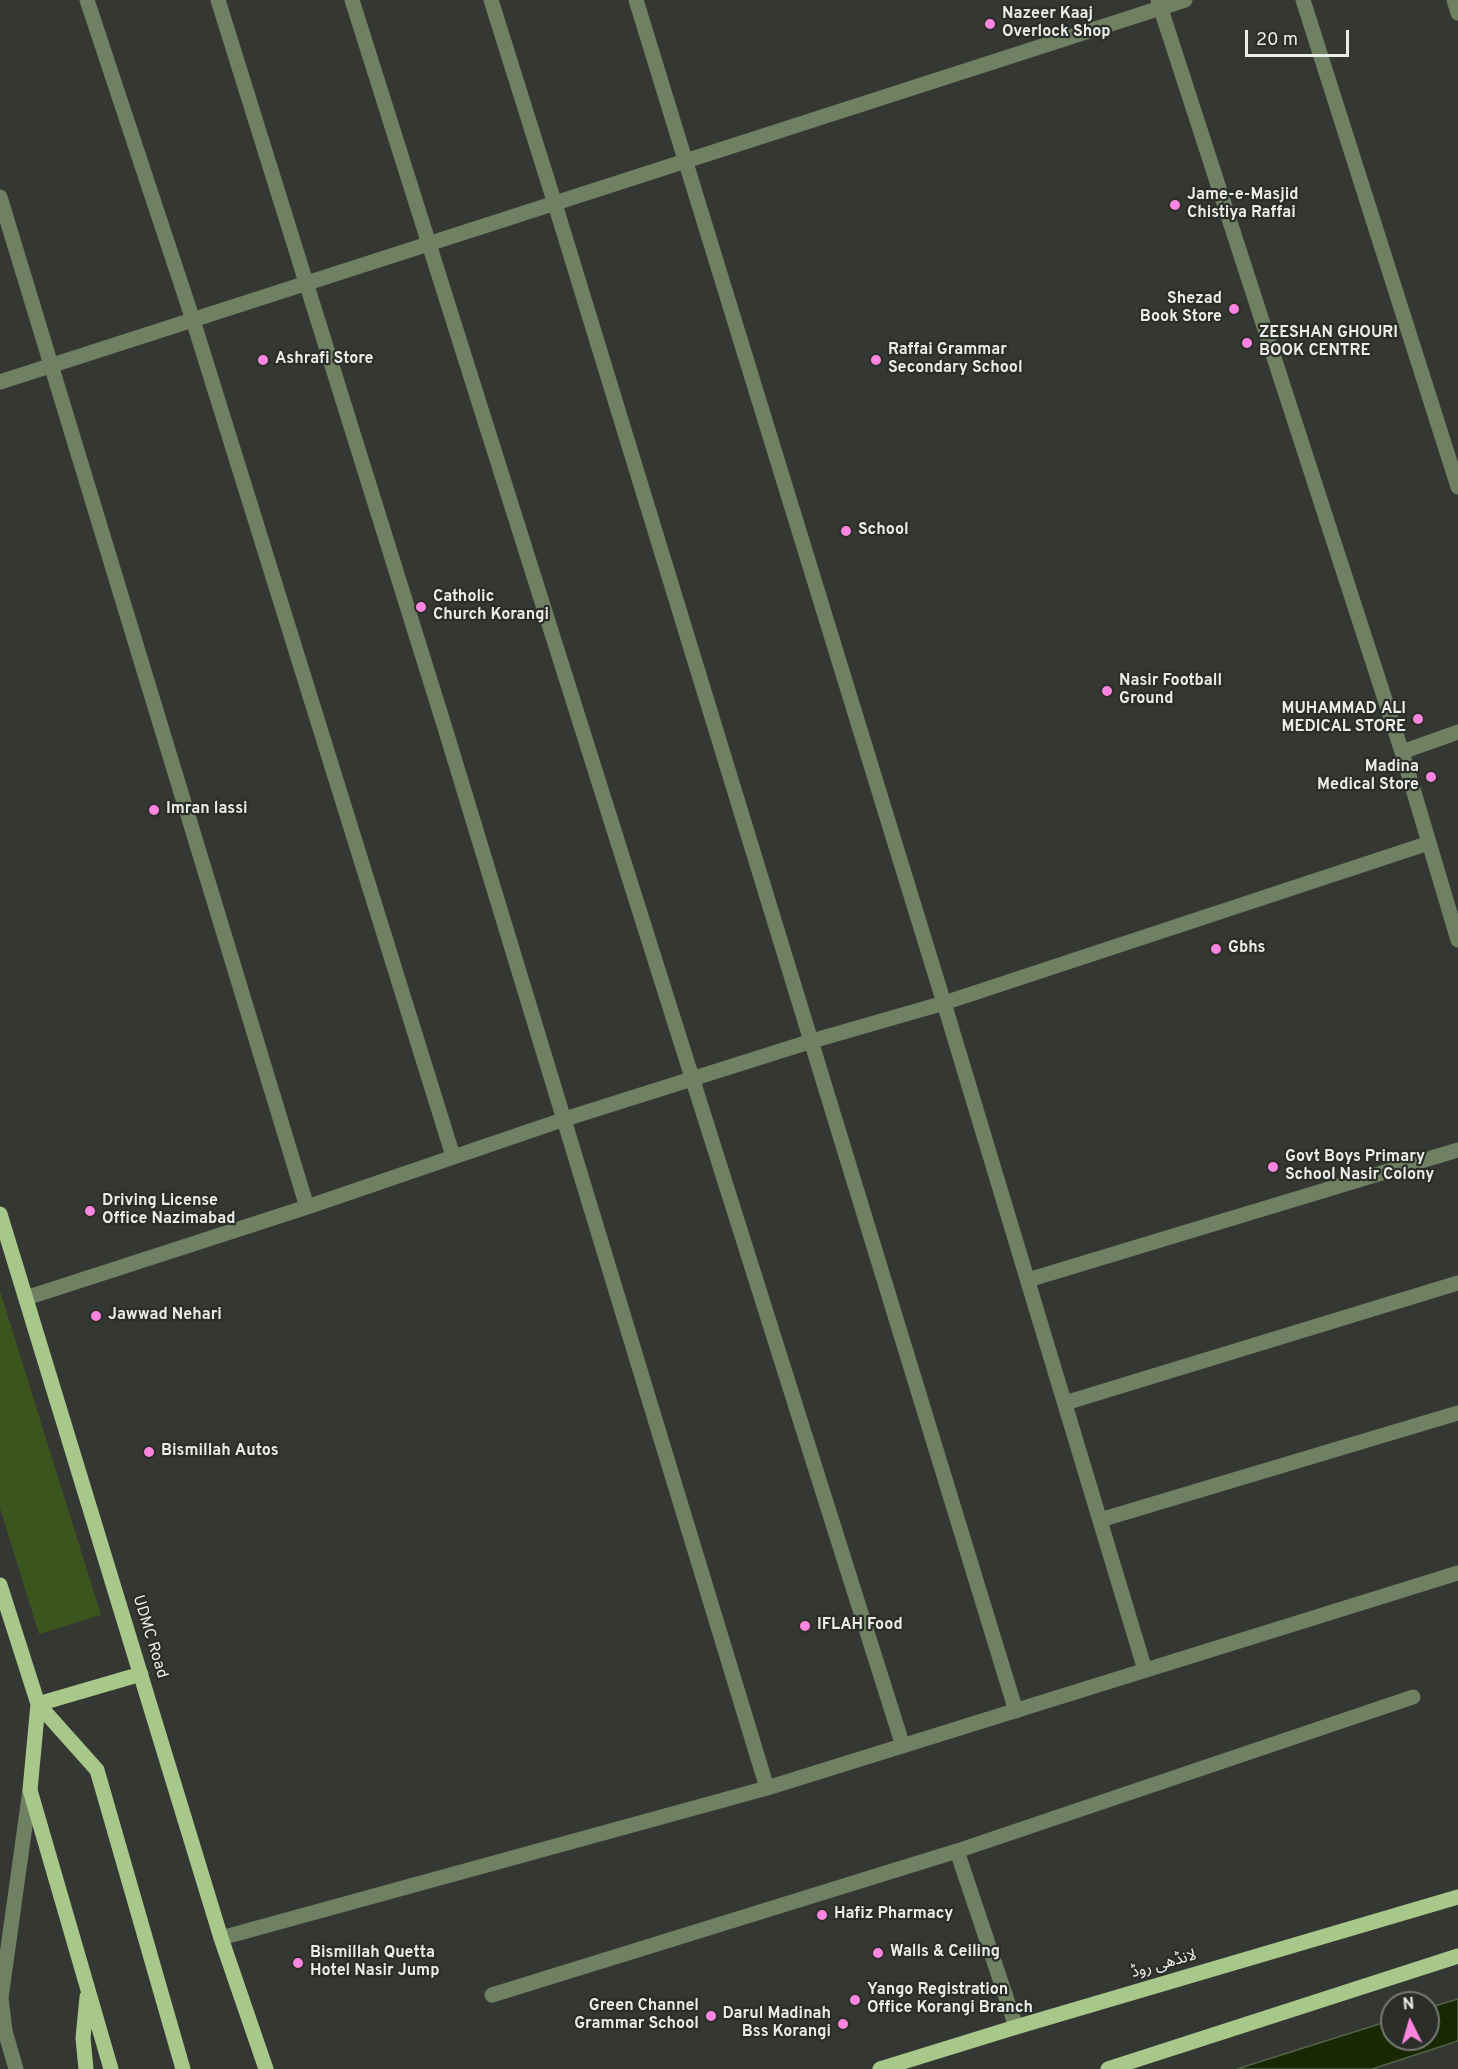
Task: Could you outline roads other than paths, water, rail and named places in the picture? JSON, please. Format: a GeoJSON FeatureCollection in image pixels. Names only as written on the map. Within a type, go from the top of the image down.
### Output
{"type":"FeatureCollection","features":[{"type":"Feature","properties":{"kind":"main road","name":"UDMC Road"},"geometry":{"type":"LineString","coordinates":[[0,1214],[221,1938],[266,2069]]}},
{"type":"Feature","properties":{"kind":"main road"},"geometry":{"type":"LineString","coordinates":[[0,1585],[38,1704],[30,1790],[111,2069]]}},
{"type":"Feature","properties":{"kind":"main road"},"geometry":{"type":"LineString","coordinates":[[38,1704],[141,1674]]}},
{"type":"Feature","properties":{"kind":"main road"},"geometry":{"type":"LineString","coordinates":[[38,1704],[97,1770],[183,2069]]}},
{"type":"Feature","properties":{"kind":"main road","name":"لانڈھی روڈ"},"geometry":{"type":"LineString","coordinates":[[880,2069],[1458,1897]]}},
{"type":"Feature","properties":{"kind":"main road"},"geometry":{"type":"LineString","coordinates":[[1108,2069],[1458,1956]]}},
{"type":"Feature","properties":{"kind":"main road"},"geometry":{"type":"LineString","coordinates":[[86,2069],[83,2038],[88,1991]]}},
{"type":"Feature","properties":{"kind":"street"},"geometry":{"type":"LineString","coordinates":[[87,0],[193,320],[453,1156]]}},
{"type":"Feature","properties":{"kind":"street"},"geometry":{"type":"LineString","coordinates":[[218,0],[308,283],[565,1119],[767,1788]]}},
{"type":"Feature","properties":{"kind":"street"},"geometry":{"type":"LineString","coordinates":[[352,0],[903,1746]]}},
{"type":"Feature","properties":{"kind":"street"},"geometry":{"type":"LineString","coordinates":[[491,0],[1016,1711]]}},
{"type":"Feature","properties":{"kind":"street"},"geometry":{"type":"LineString","coordinates":[[636,0],[945,1003],[1146,1670]]}},
{"type":"Feature","properties":{"kind":"street"},"geometry":{"type":"LineString","coordinates":[[0,382],[687,162],[1159,4],[1185,0]]}},
{"type":"Feature","properties":{"kind":"street"},"geometry":{"type":"LineString","coordinates":[[1303,0],[1458,487]]}},
{"type":"Feature","properties":{"kind":"street"},"geometry":{"type":"LineString","coordinates":[[1454,0],[1458,13]]}},
{"type":"Feature","properties":{"kind":"street"},"geometry":{"type":"LineString","coordinates":[[1159,4],[1402,752],[1458,940]]}},
{"type":"Feature","properties":{"kind":"street"},"geometry":{"type":"LineString","coordinates":[[0,197],[307,1207]]}},
{"type":"Feature","properties":{"kind":"street"},"geometry":{"type":"LineString","coordinates":[[1402,752],[1458,732]]}},
{"type":"Feature","properties":{"kind":"street"},"geometry":{"type":"LineString","coordinates":[[26,1298],[307,1207],[565,1119],[812,1041],[945,1003],[1429,843]]}},
{"type":"Feature","properties":{"kind":"street"},"geometry":{"type":"LineString","coordinates":[[1028,1280],[1458,1150]]}},
{"type":"Feature","properties":{"kind":"street"},"geometry":{"type":"LineString","coordinates":[[1065,1403],[1458,1283]]}},
{"type":"Feature","properties":{"kind":"street"},"geometry":{"type":"LineString","coordinates":[[1100,1520],[1458,1413]]}},
{"type":"Feature","properties":{"kind":"street"},"geometry":{"type":"LineString","coordinates":[[221,1938],[767,1788],[1458,1573]]}},
{"type":"Feature","properties":{"kind":"street"},"geometry":{"type":"LineString","coordinates":[[492,1995],[957,1851],[1413,1697]]}},
{"type":"Feature","properties":{"kind":"street"},"geometry":{"type":"LineString","coordinates":[[16,2069],[5,2031],[1,1998],[30,1790]]}},
{"type":"Feature","properties":{"kind":"street"},"geometry":{"type":"LineString","coordinates":[[957,1851],[1016,2027]]}},
{"type":"Feature","properties":{"kind":"place","name":"Nazeer Kaaj Overlock Shop"},"geometry":{"type":"Point","coordinates":[990,24]}},
{"type":"Feature","properties":{"kind":"place","name":"Jame-e-Masjid Chistiya Raffai"},"geometry":{"type":"Point","coordinates":[1175,205]}},
{"type":"Feature","properties":{"kind":"place","name":"Shezad Book Store"},"geometry":{"type":"Point","coordinates":[1234,309]}},
{"type":"Feature","properties":{"kind":"place","name":"ZEESHAN GHOURI BOOK CENTRE"},"geometry":{"type":"Point","coordinates":[1247,343]}},
{"type":"Feature","properties":{"kind":"place","name":"Ashrafi Store"},"geometry":{"type":"Point","coordinates":[263,360]}},
{"type":"Feature","properties":{"kind":"place","name":"Raffai Grammar Secondary School"},"geometry":{"type":"Point","coordinates":[876,360]}},
{"type":"Feature","properties":{"kind":"place","name":"School"},"geometry":{"type":"Point","coordinates":[846,531]}},
{"type":"Feature","properties":{"kind":"place","name":"Catholic Church Korangi"},"geometry":{"type":"Point","coordinates":[421,607]}},
{"type":"Feature","properties":{"kind":"place","name":"Nasir Football Ground"},"geometry":{"type":"Point","coordinates":[1107,691]}},
{"type":"Feature","properties":{"kind":"place","name":"MUHAMMAD ALI MEDICAL STORE"},"geometry":{"type":"Point","coordinates":[1418,719]}},
{"type":"Feature","properties":{"kind":"place","name":"Madina Medical Store"},"geometry":{"type":"Point","coordinates":[1431,777]}},
{"type":"Feature","properties":{"kind":"place","name":"Imran lassi"},"geometry":{"type":"Point","coordinates":[154,810]}},
{"type":"Feature","properties":{"kind":"place","name":"Gbhs"},"geometry":{"type":"Point","coordinates":[1216,949]}},
{"type":"Feature","properties":{"kind":"place","name":"Govt Boys Primary School Nasir Colony"},"geometry":{"type":"Point","coordinates":[1273,1167]}},
{"type":"Feature","properties":{"kind":"place","name":"Driving License Office Nazimabad"},"geometry":{"type":"Point","coordinates":[90,1211]}},
{"type":"Feature","properties":{"kind":"place","name":"Jawwad Nehari"},"geometry":{"type":"Point","coordinates":[96,1316]}},
{"type":"Feature","properties":{"kind":"place","name":"Bismillah Autos"},"geometry":{"type":"Point","coordinates":[149,1452]}},
{"type":"Feature","properties":{"kind":"place","name":"IFLAH Food"},"geometry":{"type":"Point","coordinates":[805,1626]}},
{"type":"Feature","properties":{"kind":"place","name":"Hafiz Pharmacy"},"geometry":{"type":"Point","coordinates":[822,1915]}},
{"type":"Feature","properties":{"kind":"place","name":"Walls & Ceiling"},"geometry":{"type":"Point","coordinates":[878,1953]}},
{"type":"Feature","properties":{"kind":"place","name":"Bismillah Quetta Hotel Nasir Jump"},"geometry":{"type":"Point","coordinates":[298,1963]}},
{"type":"Feature","properties":{"kind":"place","name":"Yango Registration Office Korangi Branch"},"geometry":{"type":"Point","coordinates":[855,2000]}},
{"type":"Feature","properties":{"kind":"place","name":"Green Channel Grammar School"},"geometry":{"type":"Point","coordinates":[711,2016]}},
{"type":"Feature","properties":{"kind":"place","name":"Darul Madinah Bss Korangi"},"geometry":{"type":"Point","coordinates":[843,2024]}}]}
